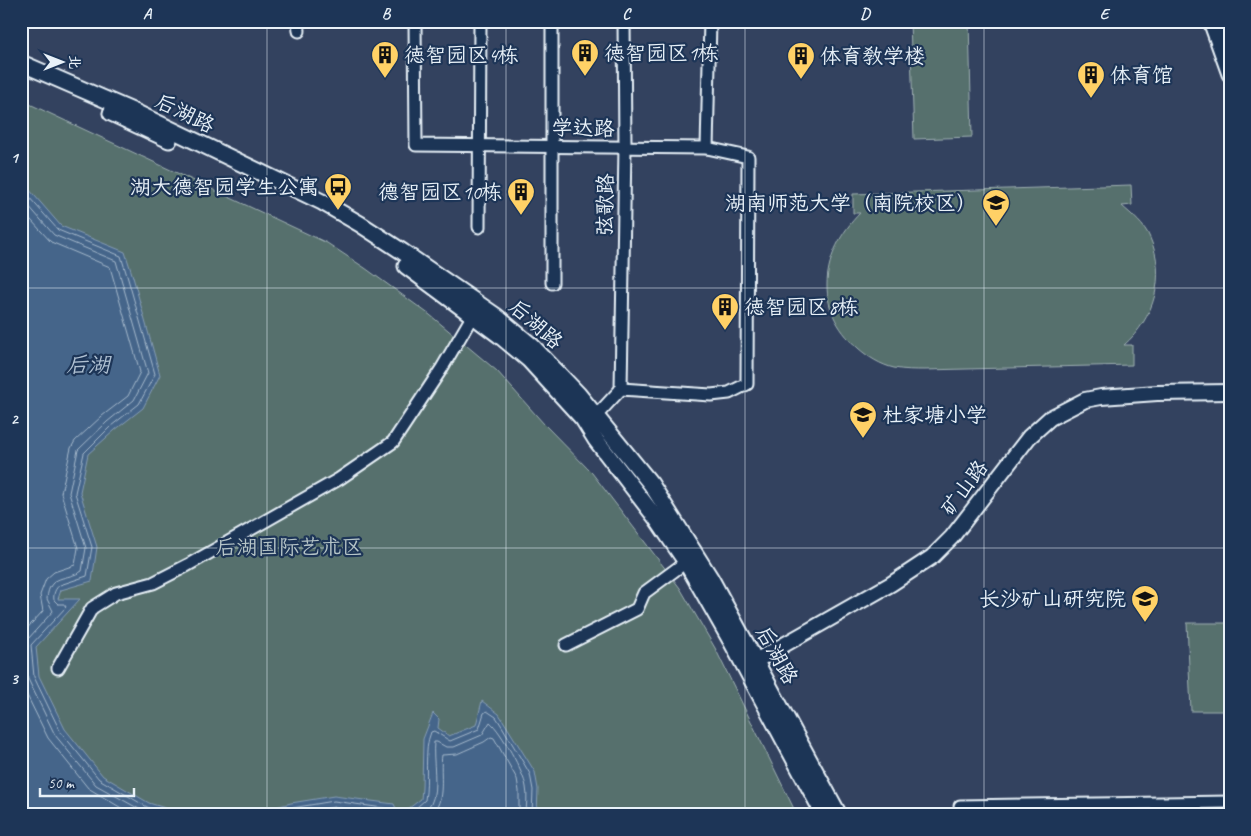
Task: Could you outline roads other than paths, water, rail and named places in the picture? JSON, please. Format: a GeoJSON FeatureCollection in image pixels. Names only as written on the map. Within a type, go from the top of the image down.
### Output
{"type":"FeatureCollection","features":[{"type":"Feature","properties":{"kind":"main road"},"geometry":{"type":"LineString","coordinates":[[1211,21],[1230,74]]}},
{"type":"Feature","properties":{"kind":"main road"},"geometry":{"type":"LineString","coordinates":[[1222,21],[1230,44]]}},
{"type":"Feature","properties":{"kind":"main road","name":"后湖路"},"geometry":{"type":"LineString","coordinates":[[21,62],[139,114],[322,202],[360,224],[503,322],[532,346],[578,394],[651,484],[711,579],[824,815]]}},
{"type":"Feature","properties":{"kind":"main road","name":"后湖路"},"geometry":{"type":"LineString","coordinates":[[21,71],[335,220],[404,265],[473,315],[529,360],[583,420],[596,440],[656,518],[686,562],[753,668],[839,815]]}},
{"type":"Feature","properties":{"kind":"street","name":"学达路"},"geometry":{"type":"LineString","coordinates":[[415,21],[416,145],[707,148],[748,157],[747,384],[729,394],[711,395],[621,389]]}},
{"type":"Feature","properties":{"kind":"street"},"geometry":{"type":"LineString","coordinates":[[478,227],[480,21]]}},
{"type":"Feature","properties":{"kind":"street"},"geometry":{"type":"LineString","coordinates":[[552,21],[552,284]]}},
{"type":"Feature","properties":{"kind":"street","name":"弦歌路"},"geometry":{"type":"LineString","coordinates":[[621,389],[625,147],[624,21]]}},
{"type":"Feature","properties":{"kind":"street"},"geometry":{"type":"LineString","coordinates":[[707,148],[710,21]]}},
{"type":"Feature","properties":{"kind":"street"},"geometry":{"type":"LineString","coordinates":[[58,668],[92,608],[116,593],[153,583],[188,565],[339,478],[394,442],[442,368],[473,315]]}},
{"type":"Feature","properties":{"kind":"street"},"geometry":{"type":"LineString","coordinates":[[596,416],[621,389]]}},
{"type":"Feature","properties":{"kind":"street","name":"矿山路"},"geometry":{"type":"LineString","coordinates":[[753,668],[928,560],[952,537],[1029,437],[1050,418],[1073,406],[1101,397],[1150,393],[1230,392]]}},
{"type":"Feature","properties":{"kind":"street","name":"矿山路"},"geometry":{"type":"LineString","coordinates":[[753,668],[928,569],[965,534],[1031,445],[1043,432],[1062,418],[1092,406],[1112,402],[1230,398]]}},
{"type":"Feature","properties":{"kind":"street"},"geometry":{"type":"LineString","coordinates":[[566,645],[636,609],[644,593],[686,562]]}},
{"type":"Feature","properties":{"kind":"street"},"geometry":{"type":"LineString","coordinates":[[960,806],[1230,802]]}},
{"type":"Feature","properties":{"kind":"water","name":"后湖"},"geometry":{"type":"Polygon","coordinates":[[[21,180],[61,226],[125,252],[160,375],[143,408],[88,454],[80,492],[97,547],[92,581],[61,590],[58,599],[80,599],[36,647],[39,676],[65,729],[103,776],[149,803],[178,812],[196,815],[21,815],[21,180]]]}},
{"type":"Feature","properties":{"kind":"water"},"geometry":{"type":"Polygon","coordinates":[[[482,701],[499,714],[535,772],[538,789],[537,815],[400,815],[421,799],[423,739],[433,713],[439,719],[438,728],[449,736],[476,725],[482,701]]]}},
{"type":"Feature","properties":{"kind":"water"},"geometry":{"type":"Polygon","coordinates":[[[334,796],[394,804],[399,815],[245,815],[291,803],[334,796]]]}},
{"type":"Feature","properties":{"kind":"place","name":"徳智园区1栋"},"geometry":{"type":"Point","coordinates":[585,77]}},
{"type":"Feature","properties":{"kind":"place","name":"徳智园区4栋"},"geometry":{"type":"Point","coordinates":[385,79]}},
{"type":"Feature","properties":{"kind":"place","name":"体育教学楼"},"geometry":{"type":"Point","coordinates":[801,80]}},
{"type":"Feature","properties":{"kind":"place","name":"体育馆"},"geometry":{"type":"Point","coordinates":[1091,99]}},
{"type":"Feature","properties":{"kind":"place","name":"湖大德智园学生公寓"},"geometry":{"type":"Point","coordinates":[338,211]}},
{"type":"Feature","properties":{"kind":"place","name":"德智园区10栋"},"geometry":{"type":"Point","coordinates":[521,216]}},
{"type":"Feature","properties":{"kind":"place","name":"湖南师范大学（南院校区）"},"geometry":{"type":"Point","coordinates":[996,227]}},
{"type":"Feature","properties":{"kind":"place","name":"徳智园区8栋"},"geometry":{"type":"Point","coordinates":[725,331]}},
{"type":"Feature","properties":{"kind":"place","name":"杜家塘小学"},"geometry":{"type":"Point","coordinates":[863,439]}},
{"type":"Feature","properties":{"kind":"place","name":"长沙矿山研究院"},"geometry":{"type":"Point","coordinates":[1145,623]}},
{"type":"Feature","properties":{"kind":"park label","name":"后湖国际艺术区"},"geometry":{"type":"Point","coordinates":[289,547]}}]}
